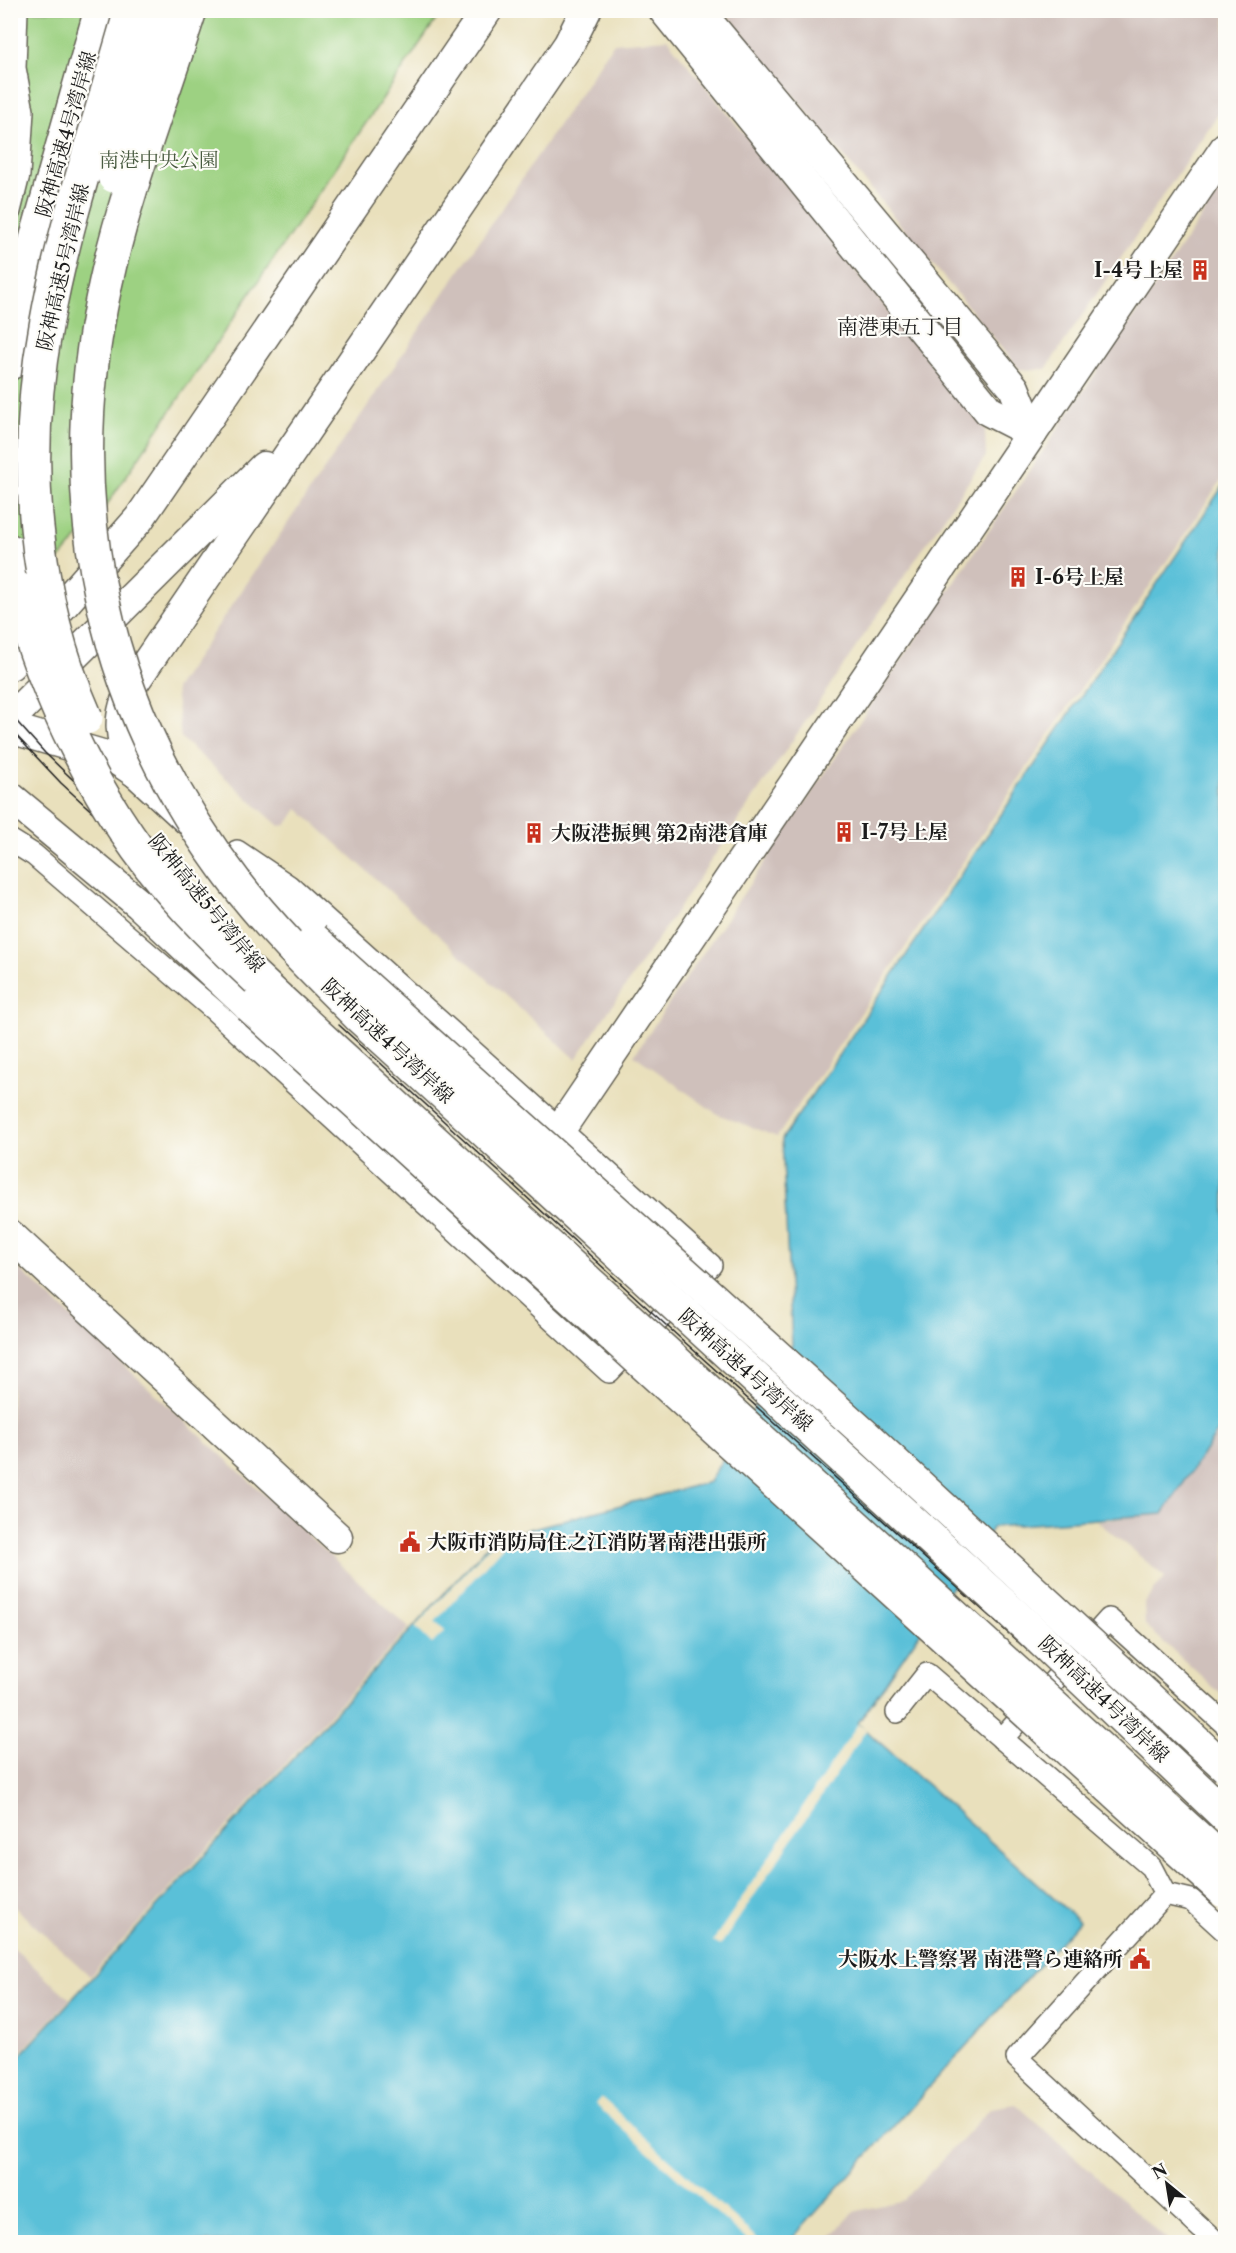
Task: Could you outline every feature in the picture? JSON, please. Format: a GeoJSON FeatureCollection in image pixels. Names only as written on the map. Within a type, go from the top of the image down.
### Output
{"type":"FeatureCollection","features":[{"type":"Feature","properties":{"kind":"highway","name":"阪神高速4号湾岸線"},"geometry":{"type":"LineString","coordinates":[[10,363],[26,275],[101,10]]}},
{"type":"Feature","properties":{"kind":"highway","name":"阪神高速5号湾岸線"},"geometry":{"type":"LineString","coordinates":[[131,10],[61,257],[40,363],[35,440],[36,510],[47,600],[59,646],[83,710],[98,744],[135,810],[183,880],[286,999],[333,1049]]}},
{"type":"Feature","properties":{"kind":"highway","name":"阪神高速5号湾岸線"},"geometry":{"type":"LineString","coordinates":[[160,10],[88,270],[80,314],[72,373],[68,446],[72,525],[78,568],[89,621],[111,688],[142,755],[180,822],[203,856],[258,922],[359,1016]]}},
{"type":"Feature","properties":{"kind":"highway","name":"阪神高速4号湾岸線"},"geometry":{"type":"LineString","coordinates":[[190,10],[118,234],[95,340],[85,434],[96,577],[114,650],[136,712],[189,815],[213,852],[262,915],[359,1016],[1031,1630],[1226,1816]]}},
{"type":"Feature","properties":{"kind":"highway","name":"阪神高速4号湾岸線"},"geometry":{"type":"LineString","coordinates":[[10,551],[24,618],[44,677],[88,766],[133,841],[156,874],[198,921],[1224,1878]]}},
{"type":"Feature","properties":{"kind":"street"},"geometry":{"type":"LineString","coordinates":[[10,211],[19,175],[23,111],[15,68],[17,10]]}},
{"type":"Feature","properties":{"kind":"street"},"geometry":{"type":"LineString","coordinates":[[10,664],[139,519],[487,10]]}},
{"type":"Feature","properties":{"kind":"street"},"geometry":{"type":"LineString","coordinates":[[137,773],[128,755],[120,723],[124,702],[134,682],[569,44],[586,10]]}},
{"type":"Feature","properties":{"kind":"street"},"geometry":{"type":"LineString","coordinates":[[664,10],[989,411],[1032,433]]}},
{"type":"Feature","properties":{"kind":"street"},"geometry":{"type":"LineString","coordinates":[[698,10],[1014,388],[1032,433]]}},
{"type":"Feature","properties":{"kind":"street"},"geometry":{"type":"LineString","coordinates":[[561,1128],[1226,147]]}},
{"type":"Feature","properties":{"kind":"street"},"geometry":{"type":"LineString","coordinates":[[10,719],[318,414]]}},
{"type":"Feature","properties":{"kind":"street"},"geometry":{"type":"LineString","coordinates":[[10,728],[116,759],[137,773],[314,938],[865,1434],[1226,1768]]}},
{"type":"Feature","properties":{"kind":"street"},"geometry":{"type":"LineString","coordinates":[[10,797],[139,904],[249,1007],[1224,1878]]}},
{"type":"Feature","properties":{"kind":"street"},"geometry":{"type":"LineString","coordinates":[[10,840],[34,855],[214,1010],[609,1372],[711,1265],[290,886],[186,818]]}},
{"type":"Feature","properties":{"kind":"street"},"geometry":{"type":"LineString","coordinates":[[10,1235],[337,1537]]}},
{"type":"Feature","properties":{"kind":"street"},"geometry":{"type":"LineString","coordinates":[[1002,1738],[1109,1620],[1226,1725]]}},
{"type":"Feature","properties":{"kind":"street"},"geometry":{"type":"LineString","coordinates":[[897,1712],[927,1674],[1151,1867],[1165,1894],[1191,1900],[1226,1932]]}},
{"type":"Feature","properties":{"kind":"street"},"geometry":{"type":"LineString","coordinates":[[1165,1894],[1017,2058],[1216,2242]]}},
{"type":"Feature","properties":{"kind":"shaded area"},"geometry":{"type":"Polygon","coordinates":[[[724,11],[1225,11],[1225,104],[1046,369],[1020,370],[724,11]]]}},
{"type":"Feature","properties":{"kind":"shaded area"},"geometry":{"type":"Polygon","coordinates":[[[667,39],[985,429],[986,456],[576,1059],[298,809],[286,825],[279,826],[181,738],[175,689],[614,43],[667,39]]]}},
{"type":"Feature","properties":{"kind":"shaded area"},"geometry":{"type":"Polygon","coordinates":[[[1225,182],[1225,475],[777,1137],[717,1114],[634,1055],[1225,182]]]}},
{"type":"Feature","properties":{"kind":"shaded area"},"geometry":{"type":"Polygon","coordinates":[[[11,1261],[409,1628],[90,1976],[11,1904],[11,1261]]]}},
{"type":"Feature","properties":{"kind":"shaded area"},"geometry":{"type":"Polygon","coordinates":[[[1225,1423],[1226,1695],[1223,1696],[1145,1625],[1144,1603],[1165,1577],[1097,1521],[1163,1514],[1225,1423]]]}},
{"type":"Feature","properties":{"kind":"shaded area"},"geometry":{"type":"Polygon","coordinates":[[[10,1945],[70,1999],[11,2063],[10,2063],[10,1945]]]}},
{"type":"Feature","properties":{"kind":"shaded area"},"geometry":{"type":"Polygon","coordinates":[[[1016,2104],[1169,2242],[826,2242],[853,2212],[904,2200],[991,2108],[1016,2104]]]}},
{"type":"Feature","properties":{"kind":"green space","name":"南港中央公園"},"geometry":{"type":"Polygon","coordinates":[[[11,11],[442,11],[106,506],[11,615],[11,11]]]}},
{"type":"Feature","properties":{"kind":"water"},"geometry":{"type":"Polygon","coordinates":[[[1225,483],[1225,1421],[1163,1514],[993,1527],[858,1723],[1079,1921],[789,2242],[11,2242],[10,2067],[495,1538],[709,1482],[792,1345],[782,1139],[1225,483]]]}},
{"type":"Feature","properties":{"kind":"pier"},"geometry":{"type":"Polygon","coordinates":[[[497,1538],[504,1545],[435,1622],[445,1631],[432,1644],[415,1627],[497,1538]]]}},
{"type":"Feature","properties":{"kind":"pier"},"geometry":{"type":"Polygon","coordinates":[[[858,1724],[867,1729],[720,1946],[713,1941],[858,1724]]]}},
{"type":"Feature","properties":{"kind":"pier"},"geometry":{"type":"Polygon","coordinates":[[[601,2097],[761,2242],[749,2242],[595,2104],[601,2097]]]}},
{"type":"Feature","properties":{"kind":"tram line"},"geometry":{"type":"LineString","coordinates":[[10,714],[45,753],[118,823]]}},
{"type":"Feature","properties":{"kind":"tram line"},"geometry":{"type":"LineString","coordinates":[[10,729],[61,783],[671,1345],[1226,1846]]}},
{"type":"Feature","properties":{"kind":"tram line"},"geometry":{"type":"LineString","coordinates":[[339,1025],[679,1337],[1226,1829]]}},
{"type":"Feature","properties":{"kind":"place","name":"I-4号上屋"},"geometry":{"type":"Point","coordinates":[1200,270]}},
{"type":"Feature","properties":{"kind":"place","name":"I-6号上屋"},"geometry":{"type":"Point","coordinates":[1018,577]}},
{"type":"Feature","properties":{"kind":"place","name":"I-7号上屋"},"geometry":{"type":"Point","coordinates":[844,832]}},
{"type":"Feature","properties":{"kind":"place","name":"大阪港振興 第2南港倉庫"},"geometry":{"type":"Point","coordinates":[534,833]}},
{"type":"Feature","properties":{"kind":"place","name":"大阪市消防局住之江消防署南港出張所"},"geometry":{"type":"Point","coordinates":[410,1542]}},
{"type":"Feature","properties":{"kind":"place","name":"大阪水上警察署 南港警ら連絡所"},"geometry":{"type":"Point","coordinates":[1140,1959]}},
{"type":"Feature","properties":{"kind":"district","name":"南港東五丁目"},"geometry":{"type":"Point","coordinates":[900,326]}}]}
